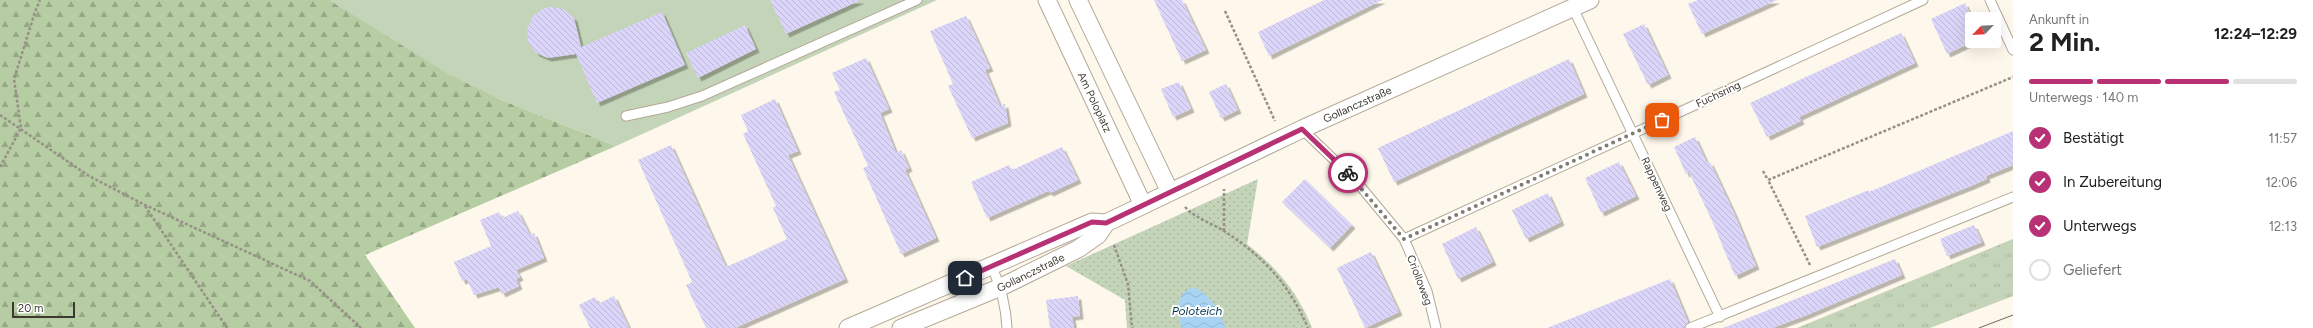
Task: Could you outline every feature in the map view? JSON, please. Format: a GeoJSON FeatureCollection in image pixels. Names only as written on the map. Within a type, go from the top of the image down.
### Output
{"type":"FeatureCollection","features":[{"type":"Feature","properties":{"kind":"street","name":"Am Poloplatz"},"geometry":{"type":"LineString","coordinates":[[1047,0],[1143,205]]}},
{"type":"Feature","properties":{"kind":"street"},"geometry":{"type":"LineString","coordinates":[[1078,0],[1170,192]]}},
{"type":"Feature","properties":{"kind":"street","name":"Gollanczstraße"},"geometry":{"type":"LineString","coordinates":[[848,328],[992,267],[1092,222],[1106,223],[1302,129],[1590,0]]}},
{"type":"Feature","properties":{"kind":"street","name":"Gollanczstraße"},"geometry":{"type":"LineString","coordinates":[[901,328],[1001,287],[1078,249],[1098,235],[1106,223]]}},
{"type":"Feature","properties":{"kind":"lane"},"geometry":{"type":"LineString","coordinates":[[626,116],[668,107],[702,96],[917,0]]}},
{"type":"Feature","properties":{"kind":"lane","name":"Fuchsring"},"geometry":{"type":"LineString","coordinates":[[1404,239],[1923,0]]}},
{"type":"Feature","properties":{"kind":"lane"},"geometry":{"type":"LineString","coordinates":[[1990,0],[2013,50]]}},
{"type":"Feature","properties":{"kind":"lane","name":"Rappenweg"},"geometry":{"type":"LineString","coordinates":[[1573,8],[1720,317]]}},
{"type":"Feature","properties":{"kind":"lane","name":"Criolloweg"},"geometry":{"type":"LineString","coordinates":[[1302,129],[1356,181],[1404,239],[1427,291],[1436,328]]}},
{"type":"Feature","properties":{"kind":"lane"},"geometry":{"type":"LineString","coordinates":[[1690,328],[2013,197]]}},
{"type":"Feature","properties":{"kind":"lane"},"geometry":{"type":"LineString","coordinates":[[992,267],[1001,287],[1006,310],[1007,328]]}},
{"type":"Feature","properties":{"kind":"path"},"geometry":{"type":"LineString","coordinates":[[0,166],[21,128],[14,79],[34,12],[40,0]]}},
{"type":"Feature","properties":{"kind":"path"},"geometry":{"type":"LineString","coordinates":[[1225,12],[1276,123]]}},
{"type":"Feature","properties":{"kind":"path"},"geometry":{"type":"LineString","coordinates":[[1768,180],[2013,77]]}},
{"type":"Feature","properties":{"kind":"path"},"geometry":{"type":"LineString","coordinates":[[0,115],[21,128],[88,176],[145,206],[310,281],[362,328]]}},
{"type":"Feature","properties":{"kind":"path"},"geometry":{"type":"LineString","coordinates":[[1763,170],[1816,278]]}},
{"type":"Feature","properties":{"kind":"path"},"geometry":{"type":"LineString","coordinates":[[1224,189],[1224,231]]}},
{"type":"Feature","properties":{"kind":"path"},"geometry":{"type":"LineString","coordinates":[[145,206],[227,328]]}},
{"type":"Feature","properties":{"kind":"path"},"geometry":{"type":"LineString","coordinates":[[1185,208],[1224,231],[1256,254],[1274,270],[1300,308],[1308,328]]}},
{"type":"Feature","properties":{"kind":"path"},"geometry":{"type":"LineString","coordinates":[[1112,241],[1128,284],[1132,328]]}},
{"type":"Feature","properties":{"kind":"green space"},"geometry":{"type":"Polygon","coordinates":[[[0,0],[464,0],[497,98],[616,146],[365,255],[415,328],[0,328],[0,0]]]}},
{"type":"Feature","properties":{"kind":"green space"},"geometry":{"type":"Polygon","coordinates":[[[329,0],[937,0],[616,146],[497,98],[448,74],[329,0]]]}},
{"type":"Feature","properties":{"kind":"green space"},"geometry":{"type":"Polygon","coordinates":[[[1258,179],[1247,244],[1277,271],[1285,281],[1300,303],[1312,328],[1127,328],[1125,300],[1066,266],[1258,179]]]}},
{"type":"Feature","properties":{"kind":"green space"},"geometry":{"type":"Polygon","coordinates":[[[2013,239],[2013,296],[1930,328],[1797,328],[2013,239]]]}},
{"type":"Feature","properties":{"kind":"water","name":"Poloteich"},"geometry":{"type":"Polygon","coordinates":[[[1193,287],[1200,290],[1210,299],[1217,309],[1226,328],[1181,328],[1179,309],[1180,299],[1182,295],[1193,287]]]}},
{"type":"Feature","properties":{"kind":"building"},"geometry":{"type":"Polygon","coordinates":[[[770,0],[861,0],[786,34],[770,0]]]}},
{"type":"Feature","properties":{"kind":"building"},"geometry":{"type":"Polygon","coordinates":[[[1154,0],[1182,0],[1206,50],[1182,61],[1154,0]]]}},
{"type":"Feature","properties":{"kind":"building"},"geometry":{"type":"Polygon","coordinates":[[[1324,0],[1382,0],[1269,56],[1258,32],[1324,0]]]}},
{"type":"Feature","properties":{"kind":"building"},"geometry":{"type":"Polygon","coordinates":[[[1698,0],[1777,0],[1702,34],[1688,4],[1698,0]]]}},
{"type":"Feature","properties":{"kind":"building"},"geometry":{"type":"Polygon","coordinates":[[[1965,3],[1969,12],[1965,12],[1965,45],[1947,54],[1931,19],[1965,3]]]}},
{"type":"Feature","properties":{"kind":"building"},"geometry":{"type":"Polygon","coordinates":[[[551,7],[564,9],[574,18],[581,47],[662,12],[685,65],[597,103],[576,54],[548,58],[536,53],[528,42],[527,29],[533,16],[544,8],[551,7]]]}},
{"type":"Feature","properties":{"kind":"building"},"geometry":{"type":"Polygon","coordinates":[[[966,16],[990,68],[985,70],[1000,106],[1005,104],[1008,123],[972,138],[948,86],[953,84],[930,31],[966,16]]]}},
{"type":"Feature","properties":{"kind":"building"},"geometry":{"type":"Polygon","coordinates":[[[1644,24],[1668,75],[1648,85],[1623,34],[1644,24]]]}},
{"type":"Feature","properties":{"kind":"building"},"geometry":{"type":"Polygon","coordinates":[[[745,25],[756,49],[698,78],[686,53],[745,25]]]}},
{"type":"Feature","properties":{"kind":"building"},"geometry":{"type":"Polygon","coordinates":[[[1901,33],[1915,63],[1799,117],[1801,121],[1767,137],[1750,103],[1901,33]]]}},
{"type":"Feature","properties":{"kind":"building"},"geometry":{"type":"Polygon","coordinates":[[[866,58],[889,109],[880,113],[896,153],[901,150],[909,168],[905,170],[936,238],[901,254],[863,168],[868,166],[834,92],[840,90],[832,73],[866,58]]]}},
{"type":"Feature","properties":{"kind":"building"},"geometry":{"type":"Polygon","coordinates":[[[1569,59],[1584,94],[1394,182],[1378,148],[1569,59]]]}},
{"type":"Feature","properties":{"kind":"building"},"geometry":{"type":"Polygon","coordinates":[[[1179,82],[1191,109],[1173,117],[1161,89],[1179,82]]]}},
{"type":"Feature","properties":{"kind":"building"},"geometry":{"type":"Polygon","coordinates":[[[1226,84],[1238,110],[1221,118],[1209,92],[1226,84]]]}},
{"type":"Feature","properties":{"kind":"building"},"geometry":{"type":"Polygon","coordinates":[[[775,99],[798,151],[788,155],[845,279],[735,328],[706,328],[686,285],[692,282],[638,160],[671,145],[726,267],[751,256],[787,239],[773,208],[776,206],[743,134],[748,131],[741,115],[775,99]]]}},
{"type":"Feature","properties":{"kind":"building"},"geometry":{"type":"Polygon","coordinates":[[[2013,131],[2013,165],[1986,176],[1987,179],[1971,186],[1817,247],[1805,216],[1869,190],[1869,192],[2013,131]]]}},
{"type":"Feature","properties":{"kind":"building"},"geometry":{"type":"Polygon","coordinates":[[[1695,137],[1707,163],[1710,162],[1734,213],[1756,266],[1735,276],[1713,223],[1689,172],[1686,174],[1674,147],[1695,137]]]}},
{"type":"Feature","properties":{"kind":"building"},"geometry":{"type":"Polygon","coordinates":[[[1062,147],[1078,180],[1050,193],[1048,191],[987,218],[971,182],[1009,165],[1012,170],[1062,147]]]}},
{"type":"Feature","properties":{"kind":"building"},"geometry":{"type":"Polygon","coordinates":[[[1619,162],[1636,196],[1601,213],[1585,178],[1619,162]]]}},
{"type":"Feature","properties":{"kind":"building"},"geometry":{"type":"Polygon","coordinates":[[[1305,179],[1352,225],[1330,248],[1282,202],[1305,179]]]}},
{"type":"Feature","properties":{"kind":"building"},"geometry":{"type":"Polygon","coordinates":[[[1548,193],[1561,222],[1526,239],[1512,210],[1548,193]]]}},
{"type":"Feature","properties":{"kind":"building"},"geometry":{"type":"Polygon","coordinates":[[[518,211],[530,235],[534,233],[544,258],[516,270],[520,277],[516,279],[519,286],[502,294],[499,287],[474,295],[467,279],[462,281],[454,262],[491,246],[480,220],[499,212],[502,218],[518,211]]]}},
{"type":"Feature","properties":{"kind":"building"},"geometry":{"type":"Polygon","coordinates":[[[1974,225],[1982,242],[1947,256],[1940,239],[1974,225]]]}},
{"type":"Feature","properties":{"kind":"building"},"geometry":{"type":"Polygon","coordinates":[[[1476,227],[1493,262],[1458,279],[1442,244],[1476,227]]]}},
{"type":"Feature","properties":{"kind":"building"},"geometry":{"type":"Polygon","coordinates":[[[1371,252],[1399,312],[1365,328],[1337,268],[1371,252]]]}},
{"type":"Feature","properties":{"kind":"building"},"geometry":{"type":"Polygon","coordinates":[[[1895,259],[1902,275],[1807,315],[1772,328],[1723,328],[1895,259]]]}},
{"type":"Feature","properties":{"kind":"building"},"geometry":{"type":"Polygon","coordinates":[[[1670,279],[1688,322],[1684,328],[1547,328],[1670,279]]]}},
{"type":"Feature","properties":{"kind":"building"},"geometry":{"type":"Polygon","coordinates":[[[614,296],[629,328],[590,328],[579,305],[595,297],[598,304],[614,296]]]}},
{"type":"Feature","properties":{"kind":"building"},"geometry":{"type":"Polygon","coordinates":[[[1078,296],[1080,316],[1072,317],[1074,328],[1050,328],[1046,300],[1078,296]]]}},
{"type":"Feature","properties":{"kind":"tram line"},"geometry":{"type":"LineString","coordinates":[[1979,328],[2013,315]]}},
{"type":"Feature","properties":{"kind":"way so far"},"geometry":{"type":"LineString","coordinates":[[1348,173],[1377,205],[1404,239],[1662,120]]}},
{"type":"Feature","properties":{"kind":"route"},"geometry":{"type":"LineString","coordinates":[[965,278],[1092,222],[1106,223],[1302,129],[1348,173]]}}]}
